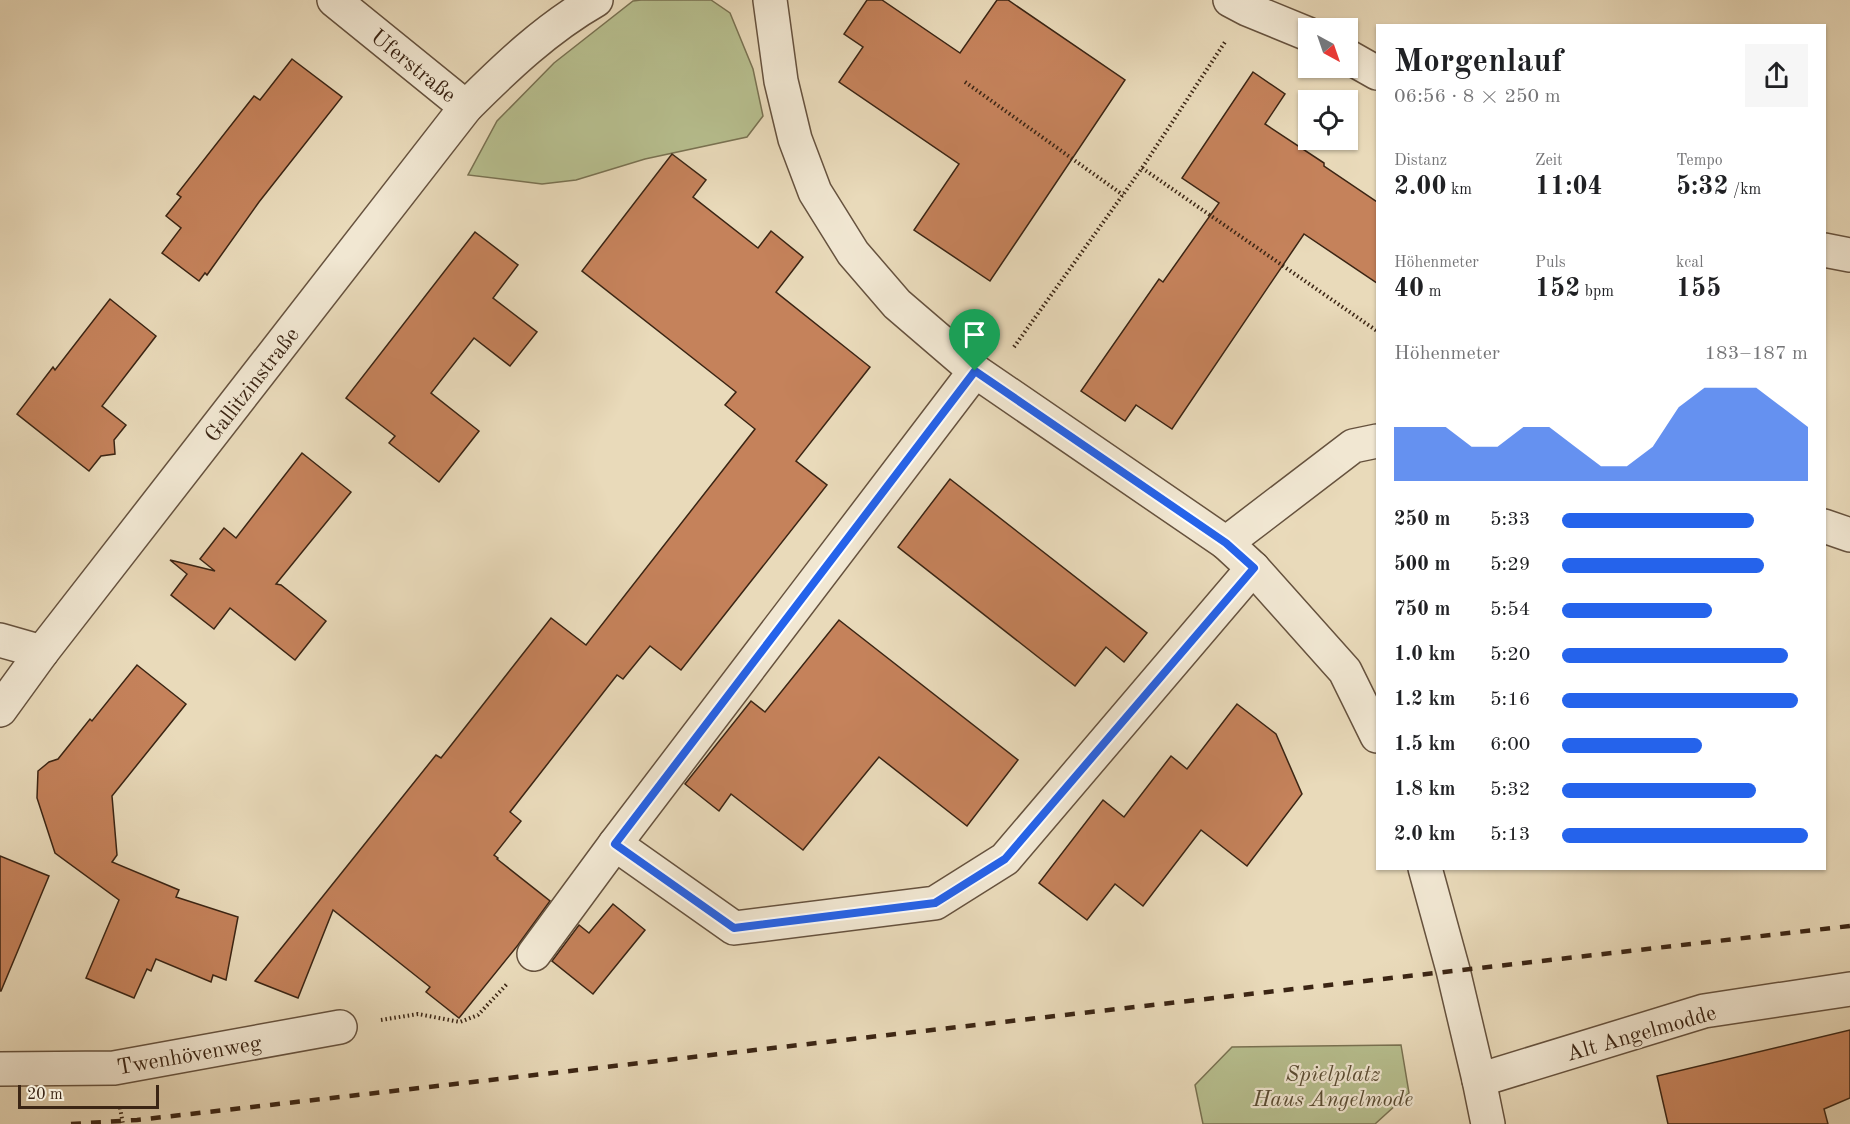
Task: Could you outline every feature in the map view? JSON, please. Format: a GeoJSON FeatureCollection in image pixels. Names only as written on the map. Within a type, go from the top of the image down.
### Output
{"type":"FeatureCollection","features":[{"type":"Feature","properties":{"kind":"street","name":"Uferstraße"},"geometry":{"type":"LineString","coordinates":[[334,0],[466,107]]}},
{"type":"Feature","properties":{"kind":"street","name":"Gallitzinstraße"},"geometry":{"type":"LineString","coordinates":[[0,710],[42,652],[466,107],[509,63],[571,14],[596,0]]}},
{"type":"Feature","properties":{"kind":"street"},"geometry":{"type":"LineString","coordinates":[[770,0],[781,81],[795,139],[815,192],[853,253],[897,304],[982,376],[1226,543],[1254,568],[1345,671],[1376,733]]}},
{"type":"Feature","properties":{"kind":"street"},"geometry":{"type":"LineString","coordinates":[[1238,5],[1298,30]]}},
{"type":"Feature","properties":{"kind":"street"},"geometry":{"type":"LineString","coordinates":[[1358,62],[1376,72]]}},
{"type":"Feature","properties":{"kind":"street"},"geometry":{"type":"LineString","coordinates":[[1826,250],[1850,255]]}},
{"type":"Feature","properties":{"kind":"street"},"geometry":{"type":"LineString","coordinates":[[534,954],[615,844],[982,376]]}},
{"type":"Feature","properties":{"kind":"street"},"geometry":{"type":"LineString","coordinates":[[1226,543],[1353,446],[1376,441]]}},
{"type":"Feature","properties":{"kind":"street"},"geometry":{"type":"LineString","coordinates":[[615,844],[734,928],[935,903],[1005,859],[1254,568]]}},
{"type":"Feature","properties":{"kind":"street"},"geometry":{"type":"LineString","coordinates":[[0,640],[42,652]]}},
{"type":"Feature","properties":{"kind":"street"},"geometry":{"type":"LineString","coordinates":[[1426,870],[1454,970],[1488,1124]]}},
{"type":"Feature","properties":{"kind":"street","name":"Alt Angelmodde"},"geometry":{"type":"LineString","coordinates":[[1479,1080],[1704,1011],[1850,989]]}},
{"type":"Feature","properties":{"kind":"street","name":"Twenhövenweg"},"geometry":{"type":"LineString","coordinates":[[0,1069],[114,1068],[340,1027]]}},
{"type":"Feature","properties":{"kind":"path"},"geometry":{"type":"LineString","coordinates":[[982,376],[1142,168],[1238,5]]}},
{"type":"Feature","properties":{"kind":"path"},"geometry":{"type":"LineString","coordinates":[[965,82],[1123,195]]}},
{"type":"Feature","properties":{"kind":"path"},"geometry":{"type":"LineString","coordinates":[[1142,168],[1376,330]]}},
{"type":"Feature","properties":{"kind":"path"},"geometry":{"type":"LineString","coordinates":[[340,1027],[418,1014],[460,1022],[478,1015],[534,954]]}},
{"type":"Feature","properties":{"kind":"green space"},"geometry":{"type":"Polygon","coordinates":[[[711,0],[730,13],[753,69],[763,116],[747,137],[645,159],[576,180],[542,184],[468,175],[497,121],[554,63],[633,1],[711,0]]]}},
{"type":"Feature","properties":{"kind":"green space","name":"Spielplatz Haus Angelmode"},"geometry":{"type":"Polygon","coordinates":[[[1401,1045],[1409,1093],[1375,1124],[1203,1124],[1195,1085],[1232,1047],[1401,1045]]]}},
{"type":"Feature","properties":{"kind":"building"},"geometry":{"type":"Polygon","coordinates":[[[867,0],[882,0],[960,53],[997,0],[1008,0],[1125,80],[990,281],[914,230],[959,164],[839,82],[863,47],[844,34],[867,0]]]}},
{"type":"Feature","properties":{"kind":"building"},"geometry":{"type":"Polygon","coordinates":[[[292,59],[342,97],[259,202],[207,275],[205,273],[199,281],[162,253],[181,228],[166,216],[181,197],[177,194],[254,96],[260,100],[292,59]]]}},
{"type":"Feature","properties":{"kind":"building"},"geometry":{"type":"Polygon","coordinates":[[[1253,72],[1285,94],[1265,124],[1298,146],[1298,150],[1304,150],[1376,201],[1376,282],[1304,234],[1172,429],[1136,405],[1125,421],[1081,391],[1159,279],[1163,282],[1219,203],[1182,178],[1253,72]]]}},
{"type":"Feature","properties":{"kind":"building"},"geometry":{"type":"Polygon","coordinates":[[[672,154],[706,180],[693,197],[758,248],[771,231],[803,257],[776,292],[870,367],[796,461],[827,485],[681,670],[650,646],[623,679],[617,675],[510,812],[521,821],[494,855],[550,901],[459,1018],[426,992],[430,987],[333,910],[298,998],[255,981],[436,755],[441,758],[551,618],[586,645],[755,429],[725,405],[736,392],[582,271],[672,154]]]}},
{"type":"Feature","properties":{"kind":"building"},"geometry":{"type":"Polygon","coordinates":[[[475,232],[518,265],[493,298],[537,332],[510,366],[474,338],[431,393],[479,431],[439,482],[389,443],[395,436],[346,398],[475,232]]]}},
{"type":"Feature","properties":{"kind":"building"},"geometry":{"type":"Polygon","coordinates":[[[110,299],[156,336],[102,406],[126,425],[114,440],[115,454],[101,456],[89,471],[17,414],[53,367],[55,370],[110,299]]]}},
{"type":"Feature","properties":{"kind":"building"},"geometry":{"type":"Polygon","coordinates":[[[302,453],[351,492],[276,584],[281,585],[326,621],[295,660],[230,608],[214,629],[171,595],[187,574],[170,560],[215,571],[200,559],[224,528],[236,538],[302,453]]]}},
{"type":"Feature","properties":{"kind":"building"},"geometry":{"type":"Polygon","coordinates":[[[950,479],[1147,633],[1124,662],[1106,647],[1075,686],[898,547],[950,479]]]}},
{"type":"Feature","properties":{"kind":"building"},"geometry":{"type":"Polygon","coordinates":[[[839,620],[1018,760],[967,826],[879,757],[803,850],[731,794],[719,811],[685,784],[751,701],[765,712],[839,620]]]}},
{"type":"Feature","properties":{"kind":"building"},"geometry":{"type":"Polygon","coordinates":[[[137,665],[186,704],[112,796],[117,855],[112,862],[179,890],[176,897],[238,917],[226,980],[213,975],[211,982],[156,959],[151,971],[147,969],[134,998],[86,978],[119,900],[55,853],[37,798],[38,771],[49,762],[58,759],[137,665]]]}},
{"type":"Feature","properties":{"kind":"building"},"geometry":{"type":"Polygon","coordinates":[[[1237,704],[1276,734],[1302,794],[1247,866],[1201,830],[1143,906],[1115,884],[1087,920],[1039,883],[1103,800],[1124,817],[1171,756],[1187,769],[1237,704]]]}},
{"type":"Feature","properties":{"kind":"building"},"geometry":{"type":"Polygon","coordinates":[[[0,856],[49,876],[1,991],[0,991],[0,856]]]}},
{"type":"Feature","properties":{"kind":"building"},"geometry":{"type":"Polygon","coordinates":[[[613,904],[645,930],[593,994],[552,961],[579,925],[589,933],[613,904]]]}},
{"type":"Feature","properties":{"kind":"building"},"geometry":{"type":"Polygon","coordinates":[[[1850,1030],[1850,1098],[1824,1109],[1828,1124],[1668,1124],[1657,1076],[1850,1030]]]}},
{"type":"Feature","properties":{"kind":"railway"},"geometry":{"type":"LineString","coordinates":[[71,1124],[137,1120],[1850,926]]}},
{"type":"Feature","properties":{"kind":"route"},"geometry":{"type":"LineString","coordinates":[[975,371],[1226,543],[1254,568],[1005,859],[935,903],[734,928],[615,844],[975,371]]}}]}
